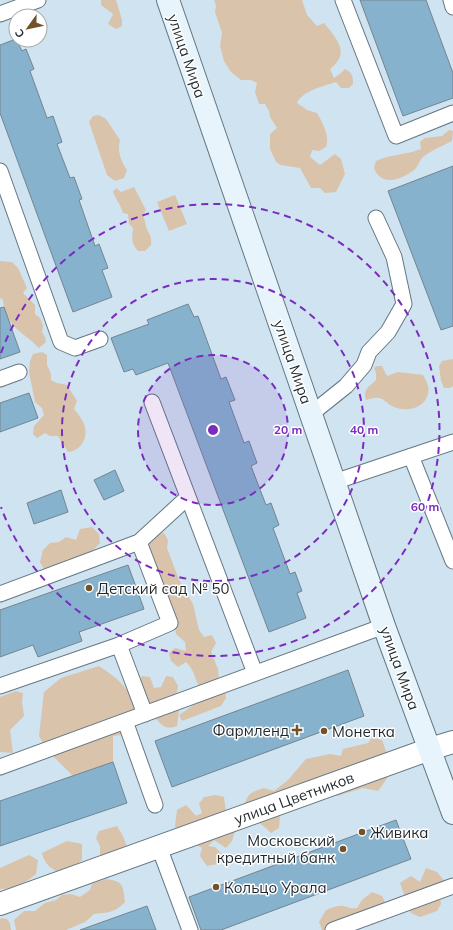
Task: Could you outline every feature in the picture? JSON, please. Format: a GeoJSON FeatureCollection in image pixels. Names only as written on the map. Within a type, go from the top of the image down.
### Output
{"type":"FeatureCollection","features":[{"type":"Feature","properties":{"kind":"main road","name":"улица Мира"},"geometry":{"type":"LineString","coordinates":[[168,0],[384,626],[453,813]]}},
{"type":"Feature","properties":{"kind":"street","name":"улица Цветников"},"geometry":{"type":"LineString","coordinates":[[0,904],[453,742]]}},
{"type":"Feature","properties":{"kind":"lane"},"geometry":{"type":"LineString","coordinates":[[0,14],[38,0]]}},
{"type":"Feature","properties":{"kind":"lane"},"geometry":{"type":"LineString","coordinates":[[343,0],[396,136],[453,113]]}},
{"type":"Feature","properties":{"kind":"lane"},"geometry":{"type":"LineString","coordinates":[[451,0],[453,7]]}},
{"type":"Feature","properties":{"kind":"lane"},"geometry":{"type":"LineString","coordinates":[[0,171],[61,342],[75,348],[100,339]]}},
{"type":"Feature","properties":{"kind":"lane"},"geometry":{"type":"LineString","coordinates":[[311,414],[346,386],[364,365],[370,352],[388,332],[404,304],[394,257],[376,218]]}},
{"type":"Feature","properties":{"kind":"lane"},"geometry":{"type":"LineString","coordinates":[[0,379],[19,372]]}},
{"type":"Feature","properties":{"kind":"lane"},"geometry":{"type":"LineString","coordinates":[[152,402],[255,674]]}},
{"type":"Feature","properties":{"kind":"lane"},"geometry":{"type":"LineString","coordinates":[[334,482],[453,442]]}},
{"type":"Feature","properties":{"kind":"lane"},"geometry":{"type":"LineString","coordinates":[[411,456],[453,561]]}},
{"type":"Feature","properties":{"kind":"lane"},"geometry":{"type":"LineString","coordinates":[[0,594],[139,542],[188,497]]}},
{"type":"Feature","properties":{"kind":"lane"},"geometry":{"type":"LineString","coordinates":[[0,686],[119,645],[170,623],[139,542]]}},
{"type":"Feature","properties":{"kind":"lane"},"geometry":{"type":"LineString","coordinates":[[0,767],[384,626]]}},
{"type":"Feature","properties":{"kind":"lane"},"geometry":{"type":"LineString","coordinates":[[119,645],[146,714]]}},
{"type":"Feature","properties":{"kind":"lane"},"geometry":{"type":"LineString","coordinates":[[125,721],[154,805]]}},
{"type":"Feature","properties":{"kind":"lane"},"geometry":{"type":"LineString","coordinates":[[159,847],[190,930]]}},
{"type":"Feature","properties":{"kind":"lane"},"geometry":{"type":"LineString","coordinates":[[334,930],[352,927],[453,886]]}},
{"type":"Feature","properties":{"kind":"shaded area"},"geometry":{"type":"Polygon","coordinates":[[[101,0],[116,0],[122,20],[122,26],[116,29],[108,24],[113,14],[101,5],[101,0]]]}},
{"type":"Feature","properties":{"kind":"shaded area"},"geometry":{"type":"Polygon","coordinates":[[[214,0],[302,0],[307,15],[317,26],[324,23],[337,40],[340,46],[340,57],[330,69],[334,78],[345,69],[349,71],[352,75],[353,84],[349,88],[341,88],[336,82],[320,87],[308,92],[297,103],[307,110],[317,113],[324,125],[327,138],[326,147],[319,151],[312,150],[310,157],[320,165],[335,154],[341,159],[345,174],[336,192],[325,193],[320,188],[311,188],[300,168],[281,165],[276,162],[270,149],[270,134],[277,128],[270,117],[269,111],[265,104],[259,104],[255,92],[257,83],[251,80],[241,80],[231,72],[224,61],[220,46],[222,33],[215,12],[216,6],[214,0]]]}},
{"type":"Feature","properties":{"kind":"shaded area"},"geometry":{"type":"Polygon","coordinates":[[[99,115],[106,119],[120,140],[120,156],[127,170],[124,178],[115,181],[107,175],[89,122],[93,116],[99,115]]]}},
{"type":"Feature","properties":{"kind":"shaded area"},"geometry":{"type":"Polygon","coordinates":[[[449,130],[453,131],[452,141],[433,150],[423,157],[415,169],[409,174],[397,179],[386,180],[377,174],[374,168],[376,161],[421,149],[420,142],[425,138],[442,136],[449,130]]]}},
{"type":"Feature","properties":{"kind":"shaded area"},"geometry":{"type":"Polygon","coordinates":[[[134,187],[146,210],[142,215],[151,239],[151,245],[145,251],[138,251],[134,246],[132,238],[133,228],[129,224],[128,214],[123,213],[113,192],[116,188],[121,192],[134,187]]]}},
{"type":"Feature","properties":{"kind":"shaded area"},"geometry":{"type":"Polygon","coordinates":[[[175,195],[187,224],[169,231],[157,202],[175,195]]]}},
{"type":"Feature","properties":{"kind":"shaded area"},"geometry":{"type":"Polygon","coordinates":[[[0,261],[12,262],[18,268],[27,288],[23,293],[35,305],[35,314],[40,318],[43,326],[42,332],[46,342],[39,348],[11,323],[8,317],[3,300],[0,298],[0,261]]]}},
{"type":"Feature","properties":{"kind":"shaded area"},"geometry":{"type":"Polygon","coordinates":[[[42,352],[47,355],[47,365],[51,374],[51,380],[67,385],[77,401],[74,409],[84,425],[85,435],[82,444],[74,451],[68,452],[58,436],[50,436],[45,433],[37,438],[33,434],[34,426],[44,415],[42,408],[35,402],[29,372],[30,361],[33,354],[42,352]]]}},
{"type":"Feature","properties":{"kind":"shaded area"},"geometry":{"type":"Polygon","coordinates":[[[453,359],[453,386],[450,388],[444,388],[441,381],[439,366],[442,361],[453,359]]]}},
{"type":"Feature","properties":{"kind":"shaded area"},"geometry":{"type":"Polygon","coordinates":[[[377,366],[382,366],[387,376],[398,372],[423,375],[428,387],[426,399],[419,406],[410,409],[396,408],[379,398],[366,400],[366,391],[376,380],[374,368],[377,366]]]}},
{"type":"Feature","properties":{"kind":"shaded area"},"geometry":{"type":"Polygon","coordinates":[[[92,527],[99,534],[100,543],[93,550],[83,557],[68,559],[64,564],[45,571],[40,562],[43,550],[50,543],[59,542],[66,537],[76,540],[80,529],[92,527]]]}},
{"type":"Feature","properties":{"kind":"shaded area"},"geometry":{"type":"Polygon","coordinates":[[[164,533],[168,540],[167,548],[179,580],[193,604],[199,630],[204,637],[212,635],[216,643],[211,652],[218,669],[219,680],[224,685],[226,698],[221,706],[182,721],[179,715],[204,698],[204,696],[203,691],[189,665],[186,662],[178,667],[171,661],[169,653],[175,648],[186,651],[185,642],[176,634],[174,616],[146,544],[152,536],[164,533]]]}},
{"type":"Feature","properties":{"kind":"shaded area"},"geometry":{"type":"Polygon","coordinates":[[[99,666],[120,681],[124,686],[132,699],[139,716],[129,734],[113,736],[113,762],[73,776],[47,750],[39,736],[44,692],[61,678],[99,666]]]}},
{"type":"Feature","properties":{"kind":"shaded area"},"geometry":{"type":"Polygon","coordinates":[[[142,676],[150,677],[154,688],[161,687],[166,676],[173,677],[178,686],[175,703],[179,710],[177,726],[170,728],[164,726],[155,718],[149,721],[135,687],[142,676]]]}},
{"type":"Feature","properties":{"kind":"shaded area"},"geometry":{"type":"Polygon","coordinates":[[[16,691],[23,693],[22,702],[24,716],[10,730],[13,753],[0,752],[0,697],[16,691]]]}},
{"type":"Feature","properties":{"kind":"shaded area"},"geometry":{"type":"Polygon","coordinates":[[[372,738],[382,740],[387,754],[386,765],[388,777],[378,791],[363,788],[337,796],[326,794],[287,809],[280,815],[279,828],[271,833],[243,809],[250,794],[264,788],[274,791],[288,780],[306,759],[330,754],[341,756],[343,749],[368,743],[372,738]]]}},
{"type":"Feature","properties":{"kind":"shaded area"},"geometry":{"type":"Polygon","coordinates":[[[215,795],[224,797],[226,813],[235,831],[232,841],[226,848],[214,840],[208,846],[215,847],[223,855],[218,864],[207,866],[200,856],[202,848],[179,839],[175,826],[177,810],[186,805],[196,816],[202,813],[199,804],[204,797],[215,795]]]}},
{"type":"Feature","properties":{"kind":"shaded area"},"geometry":{"type":"Polygon","coordinates":[[[117,826],[127,847],[110,859],[100,855],[100,846],[96,838],[99,831],[117,826]]]}},
{"type":"Feature","properties":{"kind":"shaded area"},"geometry":{"type":"Polygon","coordinates":[[[67,841],[82,844],[82,860],[63,874],[55,871],[49,866],[42,853],[67,841]]]}},
{"type":"Feature","properties":{"kind":"shaded area"},"geometry":{"type":"Polygon","coordinates":[[[29,855],[38,860],[36,874],[19,885],[0,889],[0,868],[29,855]]]}},
{"type":"Feature","properties":{"kind":"shaded area"},"geometry":{"type":"Polygon","coordinates":[[[426,868],[437,872],[446,883],[440,897],[441,904],[437,911],[420,917],[411,913],[400,883],[411,876],[420,882],[426,868]]]}},
{"type":"Feature","properties":{"kind":"shaded area"},"geometry":{"type":"Polygon","coordinates":[[[106,879],[116,881],[122,885],[123,888],[125,902],[115,910],[94,914],[85,922],[66,930],[16,930],[14,920],[24,911],[35,911],[45,903],[56,900],[62,895],[71,894],[80,897],[90,890],[92,884],[106,879]]]}},
{"type":"Feature","properties":{"kind":"shaded area"},"geometry":{"type":"Polygon","coordinates":[[[372,892],[382,896],[385,902],[382,913],[354,930],[322,930],[319,922],[326,910],[339,906],[357,908],[362,900],[372,892]]]}},
{"type":"Feature","properties":{"kind":"shaded area"},"geometry":{"type":"Polygon","coordinates":[[[0,919],[7,919],[10,923],[11,930],[0,930],[0,919]]]}},
{"type":"Feature","properties":{"kind":"building"},"geometry":{"type":"Polygon","coordinates":[[[360,0],[426,0],[453,73],[453,98],[403,116],[360,0]]]}},
{"type":"Feature","properties":{"kind":"building"},"geometry":{"type":"Polygon","coordinates":[[[8,42],[8,48],[20,48],[22,51],[26,49],[34,69],[30,71],[47,118],[53,116],[62,142],[57,144],[70,178],[74,177],[82,199],[79,200],[95,246],[99,244],[108,268],[102,270],[112,297],[73,312],[0,113],[0,45],[8,42]]]}},
{"type":"Feature","properties":{"kind":"building"},"geometry":{"type":"Polygon","coordinates":[[[453,166],[453,326],[441,330],[388,191],[453,166]]]}},
{"type":"Feature","properties":{"kind":"building"},"geometry":{"type":"Polygon","coordinates":[[[188,304],[194,317],[198,316],[221,379],[226,377],[235,400],[229,402],[244,443],[249,441],[257,463],[251,466],[266,505],[271,503],[279,525],[273,528],[290,574],[295,572],[302,591],[297,593],[306,618],[269,632],[168,363],[136,375],[133,369],[124,372],[111,338],[149,324],[147,320],[188,304]]]}},
{"type":"Feature","properties":{"kind":"building"},"geometry":{"type":"Polygon","coordinates":[[[4,307],[20,352],[0,359],[0,308],[4,307]]]}},
{"type":"Feature","properties":{"kind":"building"},"geometry":{"type":"Polygon","coordinates":[[[29,393],[38,418],[0,432],[0,403],[29,393]]]}},
{"type":"Feature","properties":{"kind":"building"},"geometry":{"type":"Polygon","coordinates":[[[115,470],[124,491],[104,500],[94,480],[115,470]]]}},
{"type":"Feature","properties":{"kind":"building"},"geometry":{"type":"Polygon","coordinates":[[[61,490],[68,512],[34,524],[27,503],[61,490]]]}},
{"type":"Feature","properties":{"kind":"building"},"geometry":{"type":"Polygon","coordinates":[[[128,565],[144,609],[79,632],[82,641],[38,657],[33,645],[0,657],[0,610],[128,565]]]}},
{"type":"Feature","properties":{"kind":"building"},"geometry":{"type":"Polygon","coordinates":[[[348,670],[364,716],[172,787],[155,741],[348,670]]]}},
{"type":"Feature","properties":{"kind":"building"},"geometry":{"type":"Polygon","coordinates":[[[113,762],[127,803],[0,846],[0,801],[113,762]]]}},
{"type":"Feature","properties":{"kind":"building"},"geometry":{"type":"Polygon","coordinates":[[[396,820],[411,859],[221,930],[201,930],[189,897],[396,820]]]}},
{"type":"Feature","properties":{"kind":"building"},"geometry":{"type":"Polygon","coordinates":[[[147,906],[156,930],[80,930],[147,906]]]}},
{"type":"Feature","properties":{"kind":"place","name":"Детский сад № 50"},"geometry":{"type":"Point","coordinates":[89,588]}},
{"type":"Feature","properties":{"kind":"place","name":"Фармленд"},"geometry":{"type":"Point","coordinates":[297,730]}},
{"type":"Feature","properties":{"kind":"place","name":"Монетка"},"geometry":{"type":"Point","coordinates":[324,731]}},
{"type":"Feature","properties":{"kind":"place","name":"Живика"},"geometry":{"type":"Point","coordinates":[362,832]}},
{"type":"Feature","properties":{"kind":"place","name":"Московский кредитный банк"},"geometry":{"type":"Point","coordinates":[343,849]}},
{"type":"Feature","properties":{"kind":"place","name":"Кольцо Урала"},"geometry":{"type":"Point","coordinates":[216,887]}}]}
